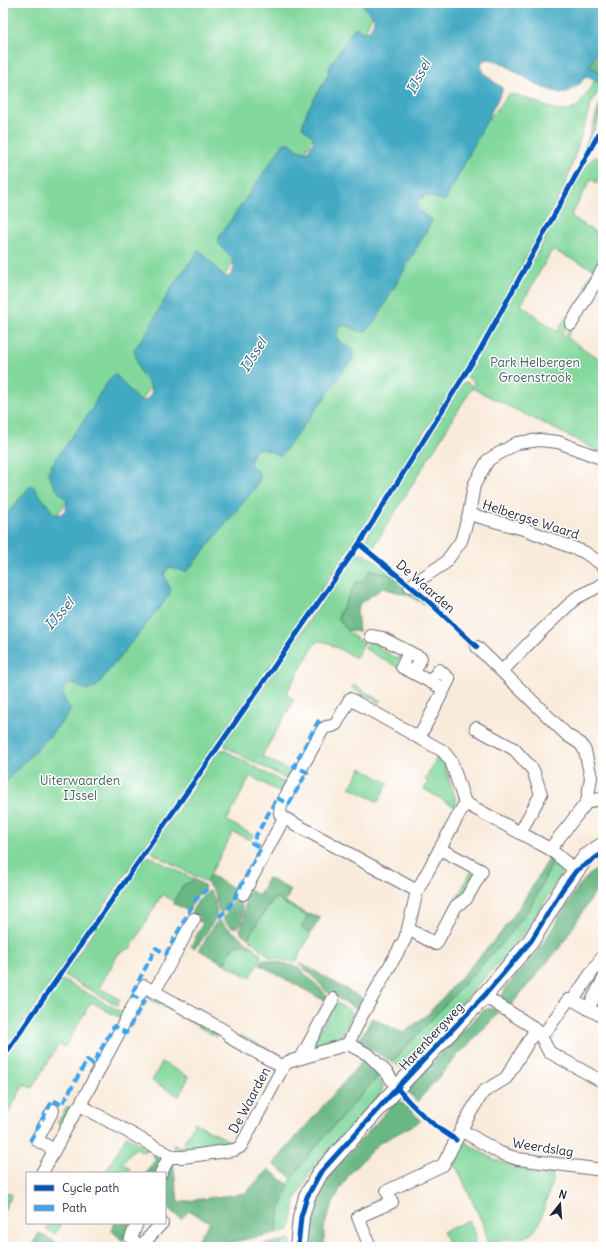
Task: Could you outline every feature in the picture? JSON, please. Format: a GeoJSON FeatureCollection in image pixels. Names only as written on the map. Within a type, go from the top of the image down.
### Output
{"type":"FeatureCollection","features":[{"type":"Feature","properties":{"kind":"street"},"geometry":{"type":"LineString","coordinates":[[571,324],[603,269]]}},
{"type":"Feature","properties":{"kind":"street","name":"Helbergse Waard"},"geometry":{"type":"LineString","coordinates":[[410,586],[445,563],[461,541],[469,514],[474,486],[488,460],[517,443],[540,440],[558,442],[603,459]]}},
{"type":"Feature","properties":{"kind":"street","name":"Helbergse Waard"},"geometry":{"type":"LineString","coordinates":[[469,514],[527,530],[584,552],[603,565]]}},
{"type":"Feature","properties":{"kind":"street"},"geometry":{"type":"LineString","coordinates":[[502,671],[576,598],[603,584]]}},
{"type":"Feature","properties":{"kind":"street"},"geometry":{"type":"LineString","coordinates":[[371,636],[382,638],[409,652],[402,667],[444,689],[419,738]]}},
{"type":"Feature","properties":{"kind":"street"},"geometry":{"type":"LineString","coordinates":[[476,647],[567,735],[581,744],[585,751],[591,778],[587,802],[550,849]]}},
{"type":"Feature","properties":{"kind":"street"},"geometry":{"type":"LineString","coordinates":[[417,892],[284,818],[280,814],[281,805],[323,730],[325,727],[334,726],[336,724],[350,699],[447,754],[451,761],[465,803],[550,849],[576,871]]}},
{"type":"Feature","properties":{"kind":"street"},"geometry":{"type":"LineString","coordinates":[[476,728],[514,749],[533,770],[541,794],[520,833]]}},
{"type":"Feature","properties":{"kind":"street"},"geometry":{"type":"LineString","coordinates":[[587,802],[603,798]]}},
{"type":"Feature","properties":{"kind":"street"},"geometry":{"type":"LineString","coordinates":[[397,1088],[387,1073],[369,1055],[348,1044],[362,1015],[405,938],[417,892],[465,803]]}},
{"type":"Feature","properties":{"kind":"street"},"geometry":{"type":"LineString","coordinates":[[243,894],[284,818]]}},
{"type":"Feature","properties":{"kind":"street","name":"Harenbergweg"},"geometry":{"type":"LineString","coordinates":[[298,1247],[300,1224],[307,1197],[320,1173],[397,1088],[484,996],[532,941],[562,890],[586,857],[603,845]]}},
{"type":"Feature","properties":{"kind":"street"},"geometry":{"type":"LineString","coordinates":[[408,929],[436,944],[456,906],[466,899],[482,871],[440,849]]}},
{"type":"Feature","properties":{"kind":"street","name":"Harenbergweg"},"geometry":{"type":"LineString","coordinates":[[576,871],[603,853]]}},
{"type":"Feature","properties":{"kind":"street"},"geometry":{"type":"LineString","coordinates":[[43,1172],[144,986],[154,992],[194,919]]}},
{"type":"Feature","properties":{"kind":"street"},"geometry":{"type":"LineString","coordinates":[[573,1000],[603,956]]}},
{"type":"Feature","properties":{"kind":"street"},"geometry":{"type":"LineString","coordinates":[[588,1009],[603,980]]}},
{"type":"Feature","properties":{"kind":"street","name":"De Waarden"},"geometry":{"type":"LineString","coordinates":[[154,992],[225,1031],[234,1040],[283,1067]]}},
{"type":"Feature","properties":{"kind":"street"},"geometry":{"type":"LineString","coordinates":[[484,996],[538,1032],[549,1052],[603,1082]]}},
{"type":"Feature","properties":{"kind":"street"},"geometry":{"type":"LineString","coordinates":[[301,1058],[333,999]]}},
{"type":"Feature","properties":{"kind":"street"},"geometry":{"type":"LineString","coordinates":[[370,1247],[358,1217],[392,1202],[387,1191],[443,1166],[461,1130],[483,1092],[506,1078],[538,1032],[547,1030],[568,1000],[573,1000],[603,1017]]}},
{"type":"Feature","properties":{"kind":"street","name":"De Waarden"},"geometry":{"type":"LineString","coordinates":[[80,1105],[176,1157],[234,1150],[240,1147],[283,1067],[288,1062],[348,1044]]}},
{"type":"Feature","properties":{"kind":"street"},"geometry":{"type":"LineString","coordinates":[[53,1110],[37,1140],[54,1150]]}},
{"type":"Feature","properties":{"kind":"street","name":"Weerdslag"},"geometry":{"type":"LineString","coordinates":[[461,1130],[500,1153],[518,1159],[603,1170]]}},
{"type":"Feature","properties":{"kind":"street"},"geometry":{"type":"LineString","coordinates":[[162,1172],[170,1155]]}},
{"type":"Feature","properties":{"kind":"street"},"geometry":{"type":"LineString","coordinates":[[137,1224],[131,1238],[140,1247],[161,1224]]}},
{"type":"Feature","properties":{"kind":"green space"},"geometry":{"type":"Polygon","coordinates":[[[3,3],[377,3],[369,23],[311,142],[231,266],[146,394],[63,507],[3,576],[3,3]]]}},
{"type":"Feature","properties":{"kind":"green space"},"geometry":{"type":"Polygon","coordinates":[[[603,34],[603,66],[599,72],[589,68],[603,34]]]}},
{"type":"Feature","properties":{"kind":"green space","name":"Uiterwaarden IJssel"},"geometry":{"type":"Polygon","coordinates":[[[595,80],[602,84],[591,104],[565,186],[476,349],[413,450],[298,626],[212,748],[3,1053],[3,757],[66,688],[168,570],[254,452],[422,198],[509,94],[518,95],[558,111],[570,111],[580,104],[595,80]]]}},
{"type":"Feature","properties":{"kind":"green space"},"geometry":{"type":"Polygon","coordinates":[[[603,96],[603,112],[584,151],[600,104],[603,96]]]}},
{"type":"Feature","properties":{"kind":"green space","name":"Park Helbergen Groenstrook"},"geometry":{"type":"Polygon","coordinates":[[[595,157],[603,159],[603,173],[597,183],[591,179],[571,216],[603,237],[603,264],[586,288],[584,287],[594,269],[552,250],[521,305],[557,332],[567,315],[570,317],[570,320],[561,335],[564,336],[573,326],[567,338],[603,361],[603,453],[472,388],[376,543],[372,552],[365,545],[366,538],[463,383],[466,382],[473,386],[475,383],[467,377],[467,375],[574,185],[589,162],[595,157]]]}},
{"type":"Feature","properties":{"kind":"green space"},"geometry":{"type":"Polygon","coordinates":[[[357,554],[367,556],[394,576],[371,569],[363,581],[356,582],[338,617],[343,626],[349,632],[364,643],[356,658],[326,642],[319,641],[314,645],[286,694],[294,700],[262,756],[292,772],[288,780],[226,747],[224,743],[354,556],[357,554]]]}},
{"type":"Feature","properties":{"kind":"green space"},"geometry":{"type":"Polygon","coordinates":[[[371,569],[394,576],[436,611],[480,654],[479,656],[426,605],[407,595],[383,588],[360,603],[357,612],[359,632],[347,630],[338,617],[356,582],[363,581],[371,569]]]}},
{"type":"Feature","properties":{"kind":"green space"},"geometry":{"type":"Polygon","coordinates":[[[371,639],[382,643],[379,649],[398,659],[401,653],[403,654],[399,668],[365,649],[371,639]]]}},
{"type":"Feature","properties":{"kind":"green space"},"geometry":{"type":"Polygon","coordinates":[[[354,685],[380,700],[379,702],[352,688],[354,685]]]}},
{"type":"Feature","properties":{"kind":"green space"},"geometry":{"type":"Polygon","coordinates":[[[219,750],[224,750],[286,784],[281,793],[250,776],[227,821],[253,835],[250,840],[233,832],[206,882],[154,854],[151,849],[219,750]]]}},
{"type":"Feature","properties":{"kind":"green space"},"geometry":{"type":"Polygon","coordinates":[[[437,757],[444,763],[456,801],[455,807],[424,789],[428,782],[425,780],[437,757]]]}},
{"type":"Feature","properties":{"kind":"green space"},"geometry":{"type":"Polygon","coordinates":[[[361,768],[388,783],[378,802],[350,787],[361,768]]]}},
{"type":"Feature","properties":{"kind":"green space"},"geometry":{"type":"Polygon","coordinates":[[[146,856],[151,857],[195,880],[183,885],[174,901],[162,894],[131,948],[119,953],[99,988],[120,999],[117,1005],[64,974],[146,856]]]}},
{"type":"Feature","properties":{"kind":"green space"},"geometry":{"type":"Polygon","coordinates":[[[549,859],[553,862],[530,908],[504,941],[392,1062],[358,1042],[372,1018],[403,1033],[427,1015],[500,934],[520,906],[549,859]]]}},
{"type":"Feature","properties":{"kind":"green space"},"geometry":{"type":"Polygon","coordinates":[[[553,862],[564,868],[563,871],[532,922],[516,944],[403,1068],[392,1062],[504,941],[530,908],[553,862]]]}},
{"type":"Feature","properties":{"kind":"green space"},"geometry":{"type":"Polygon","coordinates":[[[603,865],[603,885],[595,892],[561,946],[510,1006],[503,1000],[502,996],[506,987],[542,945],[578,887],[590,874],[603,865]]]}},
{"type":"Feature","properties":{"kind":"green space"},"geometry":{"type":"Polygon","coordinates":[[[472,870],[475,873],[465,895],[457,898],[472,870]]]}},
{"type":"Feature","properties":{"kind":"green space"},"geometry":{"type":"Polygon","coordinates":[[[210,875],[236,890],[228,906],[222,913],[219,912],[215,893],[206,882],[210,875]]]}},
{"type":"Feature","properties":{"kind":"green space"},"geometry":{"type":"Polygon","coordinates":[[[268,878],[291,890],[285,902],[309,915],[310,914],[320,918],[311,933],[301,928],[307,916],[283,903],[277,898],[272,900],[248,938],[241,933],[240,928],[245,918],[245,896],[249,890],[259,895],[268,878]]]}},
{"type":"Feature","properties":{"kind":"green space"},"geometry":{"type":"Polygon","coordinates":[[[195,880],[204,885],[205,888],[196,897],[188,911],[173,903],[183,885],[195,880]]]}},
{"type":"Feature","properties":{"kind":"green space"},"geometry":{"type":"Polygon","coordinates":[[[208,891],[211,892],[215,901],[217,917],[195,948],[191,946],[203,923],[198,920],[200,917],[191,913],[199,899],[208,891]]]}},
{"type":"Feature","properties":{"kind":"green space"},"geometry":{"type":"Polygon","coordinates":[[[237,897],[243,909],[243,918],[239,925],[235,928],[227,924],[223,919],[237,897]]]}},
{"type":"Feature","properties":{"kind":"green space"},"geometry":{"type":"Polygon","coordinates":[[[274,898],[280,899],[283,903],[308,916],[301,928],[311,933],[297,960],[293,962],[270,957],[248,938],[274,898]]]}},
{"type":"Feature","properties":{"kind":"green space"},"geometry":{"type":"Polygon","coordinates":[[[219,920],[252,946],[239,945],[232,948],[225,964],[199,950],[219,920]]]}},
{"type":"Feature","properties":{"kind":"green space"},"geometry":{"type":"Polygon","coordinates":[[[239,945],[252,946],[261,955],[261,958],[250,978],[225,964],[232,948],[239,945]]]}},
{"type":"Feature","properties":{"kind":"green space"},"geometry":{"type":"Polygon","coordinates":[[[265,959],[298,967],[330,998],[327,1002],[260,965],[262,960],[265,959]]]}},
{"type":"Feature","properties":{"kind":"green space"},"geometry":{"type":"Polygon","coordinates":[[[300,963],[362,998],[356,1009],[327,992],[311,974],[300,965],[300,963]]]}},
{"type":"Feature","properties":{"kind":"green space"},"geometry":{"type":"Polygon","coordinates":[[[61,980],[123,1013],[120,1018],[91,1002],[65,1047],[59,1044],[32,1088],[24,1084],[3,1123],[3,1062],[61,980]]]}},
{"type":"Feature","properties":{"kind":"green space"},"geometry":{"type":"Polygon","coordinates":[[[149,995],[218,1034],[217,1037],[146,997],[149,995]]]}},
{"type":"Feature","properties":{"kind":"green space"},"geometry":{"type":"Polygon","coordinates":[[[335,1002],[351,1011],[353,1014],[342,1036],[312,1046],[335,1002]]]}},
{"type":"Feature","properties":{"kind":"green space"},"geometry":{"type":"Polygon","coordinates":[[[492,1009],[499,1013],[457,1056],[417,1102],[408,1091],[408,1088],[482,1011],[492,1009]]]}},
{"type":"Feature","properties":{"kind":"green space"},"geometry":{"type":"Polygon","coordinates":[[[240,1035],[280,1056],[276,1058],[239,1038],[240,1035]]]}},
{"type":"Feature","properties":{"kind":"green space"},"geometry":{"type":"Polygon","coordinates":[[[364,1059],[373,1068],[378,1076],[312,1151],[292,1178],[273,1164],[364,1059]]]}},
{"type":"Feature","properties":{"kind":"green space"},"geometry":{"type":"Polygon","coordinates":[[[162,1062],[189,1077],[179,1096],[152,1081],[162,1062]]]}},
{"type":"Feature","properties":{"kind":"green space"},"geometry":{"type":"Polygon","coordinates":[[[378,1076],[383,1086],[381,1093],[317,1163],[307,1178],[296,1199],[290,1230],[276,1233],[280,1210],[294,1174],[312,1151],[378,1076]]]}},
{"type":"Feature","properties":{"kind":"green space"},"geometry":{"type":"Polygon","coordinates":[[[400,1101],[406,1105],[421,1121],[378,1144],[351,1172],[341,1187],[328,1214],[324,1228],[324,1247],[308,1247],[308,1224],[311,1212],[316,1198],[329,1175],[394,1103],[400,1101]]]}},
{"type":"Feature","properties":{"kind":"green space"},"geometry":{"type":"Polygon","coordinates":[[[68,1106],[70,1109],[63,1127],[57,1123],[68,1106]]]}},
{"type":"Feature","properties":{"kind":"green space"},"geometry":{"type":"Polygon","coordinates":[[[194,1122],[231,1142],[183,1150],[173,1147],[174,1144],[181,1148],[194,1122]]]}},
{"type":"Feature","properties":{"kind":"green space"},"geometry":{"type":"Polygon","coordinates":[[[126,1136],[149,1149],[144,1152],[135,1148],[123,1163],[130,1169],[128,1172],[106,1172],[126,1136]]]}},
{"type":"Feature","properties":{"kind":"green space"},"geometry":{"type":"Polygon","coordinates":[[[461,1139],[488,1156],[509,1165],[521,1168],[548,1170],[552,1173],[553,1178],[540,1223],[532,1234],[525,1237],[487,1242],[485,1229],[482,1222],[457,1168],[453,1163],[461,1139]]]}},
{"type":"Feature","properties":{"kind":"green space"},"geometry":{"type":"Polygon","coordinates":[[[154,1151],[164,1157],[156,1172],[147,1172],[156,1159],[152,1155],[154,1151]]]}},
{"type":"Feature","properties":{"kind":"green space"},"geometry":{"type":"Polygon","coordinates":[[[173,1162],[179,1202],[246,1193],[268,1169],[289,1185],[280,1210],[276,1233],[214,1246],[196,1247],[196,1242],[210,1222],[189,1211],[181,1219],[166,1207],[166,1172],[173,1162]]]}},
{"type":"Feature","properties":{"kind":"green space"},"geometry":{"type":"Polygon","coordinates":[[[3,1191],[12,1195],[3,1212],[3,1191]]]}},
{"type":"Feature","properties":{"kind":"green space"},"geometry":{"type":"Polygon","coordinates":[[[469,1220],[476,1235],[474,1247],[450,1247],[443,1232],[469,1220]]]}},
{"type":"Feature","properties":{"kind":"green space"},"geometry":{"type":"Polygon","coordinates":[[[48,1224],[60,1224],[54,1234],[46,1228],[48,1224]]]}},
{"type":"Feature","properties":{"kind":"green space"},"geometry":{"type":"Polygon","coordinates":[[[114,1224],[131,1224],[123,1241],[111,1230],[114,1224]]]}},
{"type":"Feature","properties":{"kind":"green space"},"geometry":{"type":"Polygon","coordinates":[[[39,1233],[65,1247],[31,1247],[39,1233]]]}},
{"type":"Feature","properties":{"kind":"green space"},"geometry":{"type":"Polygon","coordinates":[[[290,1239],[292,1247],[282,1247],[282,1241],[290,1239]]]}},
{"type":"Feature","properties":{"kind":"green space"},"geometry":{"type":"Polygon","coordinates":[[[281,1241],[282,1247],[249,1247],[281,1241]]]}},
{"type":"Feature","properties":{"kind":"water","name":"IJssel"},"geometry":{"type":"Polygon","coordinates":[[[363,3],[603,3],[603,34],[590,67],[603,74],[602,84],[585,76],[580,84],[567,92],[561,93],[543,88],[498,61],[489,59],[483,60],[481,64],[484,72],[502,88],[502,91],[445,201],[425,195],[419,199],[417,204],[419,210],[432,221],[374,323],[362,332],[350,326],[344,325],[338,329],[337,337],[340,342],[353,350],[354,354],[350,363],[343,370],[328,393],[281,456],[261,449],[257,449],[254,452],[250,464],[261,475],[255,488],[190,568],[185,572],[170,567],[166,570],[164,575],[171,590],[168,597],[95,688],[87,690],[72,684],[66,686],[63,695],[65,701],[71,709],[68,715],[3,785],[3,519],[30,486],[33,486],[54,514],[61,514],[66,509],[67,501],[55,488],[48,473],[51,466],[93,407],[99,394],[113,375],[115,374],[117,376],[138,400],[142,401],[149,398],[151,394],[151,387],[140,372],[134,350],[148,330],[171,288],[198,251],[202,252],[224,277],[230,276],[234,266],[232,258],[218,243],[219,237],[284,143],[290,143],[300,151],[308,151],[314,141],[313,137],[302,127],[307,111],[328,75],[330,66],[354,28],[357,27],[360,31],[365,32],[373,25],[374,18],[364,7],[363,3]]]}},
{"type":"Feature","properties":{"kind":"marked path"},"geometry":{"type":"LineString","coordinates":[[219,917],[229,908],[261,848],[252,843],[277,798],[289,804],[307,772],[294,766],[320,718]]}},
{"type":"Feature","properties":{"kind":"marked path"},"geometry":{"type":"LineString","coordinates":[[30,1141],[53,1100],[62,1105],[87,1060],[93,1064],[114,1026],[126,1033],[144,1001],[131,995],[156,948],[166,954],[195,900],[209,888]]}},
{"type":"Feature","properties":{"kind":"cycle path"},"geometry":{"type":"LineString","coordinates":[[3,1057],[359,544],[480,350],[603,126]]}},
{"type":"Feature","properties":{"kind":"cycle path"},"geometry":{"type":"LineString","coordinates":[[359,544],[426,599],[477,647]]}},
{"type":"Feature","properties":{"kind":"cycle path"},"geometry":{"type":"LineString","coordinates":[[298,1247],[301,1217],[307,1197],[320,1173],[397,1088],[484,996],[531,941],[562,890],[576,871],[603,853]]}},
{"type":"Feature","properties":{"kind":"cycle path"},"geometry":{"type":"LineString","coordinates":[[397,1088],[424,1117],[456,1140]]}}]}
